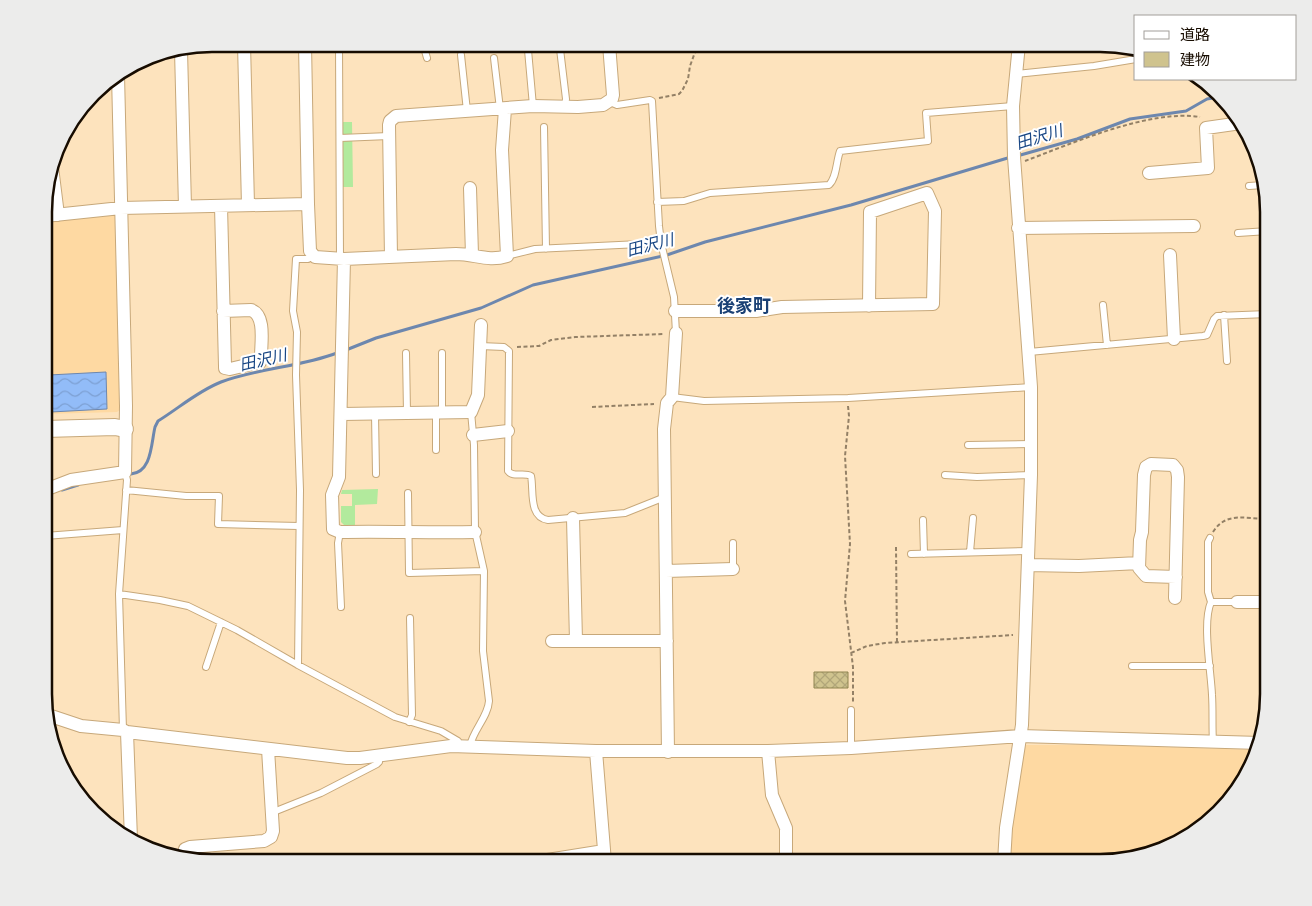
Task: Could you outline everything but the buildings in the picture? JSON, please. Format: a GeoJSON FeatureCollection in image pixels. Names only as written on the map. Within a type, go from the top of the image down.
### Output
{"type":"FeatureCollection","features":[{"type":"Feature","properties":{"kind":"street"},"geometry":{"type":"LineString","coordinates":[[244,52],[248,205]]}},
{"type":"Feature","properties":{"kind":"street"},"geometry":{"type":"LineString","coordinates":[[305,52],[310,251],[313,256],[319,258],[456,254],[490,259],[507,256],[502,110]]}},
{"type":"Feature","properties":{"kind":"street"},"geometry":{"type":"LineString","coordinates":[[391,257],[390,121],[396,116],[502,110],[533,106],[578,107],[603,105],[610,102],[613,95],[610,52]]}},
{"type":"Feature","properties":{"kind":"street"},"geometry":{"type":"LineString","coordinates":[[1004,854],[1006,828],[1020,736],[1028,565],[1031,444],[1031,387],[1014,164],[1013,106],[1018,53]]}},
{"type":"Feature","properties":{"kind":"street"},"geometry":{"type":"LineString","coordinates":[[181,56],[185,207]]}},
{"type":"Feature","properties":{"kind":"street"},"geometry":{"type":"LineString","coordinates":[[53,487],[77,479],[125,472],[126,406],[118,84]]}},
{"type":"Feature","properties":{"kind":"street"},"geometry":{"type":"LineString","coordinates":[[1149,173],[1208,168],[1206,128],[1232,123]]}},
{"type":"Feature","properties":{"kind":"street"},"geometry":{"type":"LineString","coordinates":[[470,188],[472,255]]}},
{"type":"Feature","properties":{"kind":"street"},"geometry":{"type":"LineString","coordinates":[[675,311],[756,311],[782,307],[868,306],[933,304],[935,211],[927,193],[870,212],[868,306]]}},
{"type":"Feature","properties":{"kind":"street"},"geometry":{"type":"LineString","coordinates":[[52,215],[121,208],[308,204]]}},
{"type":"Feature","properties":{"kind":"street"},"geometry":{"type":"LineString","coordinates":[[221,206],[223,311],[225,368],[230,369],[260,362],[262,356],[260,316],[251,310],[223,311]]}},
{"type":"Feature","properties":{"kind":"street"},"geometry":{"type":"LineString","coordinates":[[1018,228],[1194,226]]}},
{"type":"Feature","properties":{"kind":"street"},"geometry":{"type":"LineString","coordinates":[[1170,254],[1174,339]]}},
{"type":"Feature","properties":{"kind":"street"},"geometry":{"type":"LineString","coordinates":[[342,258],[342,414],[339,477],[332,495],[332,525],[336,532],[476,532]]}},
{"type":"Feature","properties":{"kind":"street"},"geometry":{"type":"LineString","coordinates":[[342,414],[471,412],[478,395],[480,324]]}},
{"type":"Feature","properties":{"kind":"street"},"geometry":{"type":"LineString","coordinates":[[668,752],[664,429],[676,333]]}},
{"type":"Feature","properties":{"kind":"street"},"geometry":{"type":"LineString","coordinates":[[52,429],[115,427],[125,429]]}},
{"type":"Feature","properties":{"kind":"street"},"geometry":{"type":"LineString","coordinates":[[473,435],[508,431]]}},
{"type":"Feature","properties":{"kind":"street"},"geometry":{"type":"LineString","coordinates":[[1175,598],[1176,577],[1178,477],[1173,465],[1151,464],[1146,466],[1144,475],[1142,532],[1138,568],[1146,576],[1176,577]]}},
{"type":"Feature","properties":{"kind":"street"},"geometry":{"type":"LineString","coordinates":[[573,518],[576,641]]}},
{"type":"Feature","properties":{"kind":"street"},"geometry":{"type":"LineString","coordinates":[[1028,565],[1079,566],[1139,563]]}},
{"type":"Feature","properties":{"kind":"street"},"geometry":{"type":"LineString","coordinates":[[666,571],[734,569]]}},
{"type":"Feature","properties":{"kind":"street"},"geometry":{"type":"LineString","coordinates":[[1237,602],[1259,602]]}},
{"type":"Feature","properties":{"kind":"street"},"geometry":{"type":"LineString","coordinates":[[552,641],[667,640]]}},
{"type":"Feature","properties":{"kind":"street"},"geometry":{"type":"LineString","coordinates":[[55,717],[81,726],[334,757],[360,758],[435,747],[464,746],[596,751],[768,751],[851,748],[1020,736],[1252,743]]}},
{"type":"Feature","properties":{"kind":"street"},"geometry":{"type":"LineString","coordinates":[[125,731],[131,831]]}},
{"type":"Feature","properties":{"kind":"street"},"geometry":{"type":"LineString","coordinates":[[184,850],[190,847],[269,840],[273,832],[268,749]]}},
{"type":"Feature","properties":{"kind":"street"},"geometry":{"type":"LineString","coordinates":[[596,751],[604,853]]}},
{"type":"Feature","properties":{"kind":"street"},"geometry":{"type":"LineString","coordinates":[[768,751],[772,794],[786,828],[786,854]]}},
{"type":"Feature","properties":{"kind":"lane"},"geometry":{"type":"LineString","coordinates":[[338,52],[342,258]]}},
{"type":"Feature","properties":{"kind":"lane"},"geometry":{"type":"LineString","coordinates":[[425,52],[427,58]]}},
{"type":"Feature","properties":{"kind":"lane"},"geometry":{"type":"LineString","coordinates":[[528,52],[533,106]]}},
{"type":"Feature","properties":{"kind":"lane"},"geometry":{"type":"LineString","coordinates":[[560,52],[566,99],[565,106]]}},
{"type":"Feature","properties":{"kind":"lane"},"geometry":{"type":"LineString","coordinates":[[460,55],[467,112]]}},
{"type":"Feature","properties":{"kind":"lane"},"geometry":{"type":"LineString","coordinates":[[494,58],[502,110]]}},
{"type":"Feature","properties":{"kind":"lane"},"geometry":{"type":"LineString","coordinates":[[1016,74],[1094,66],[1134,59]]}},
{"type":"Feature","properties":{"kind":"lane"},"geometry":{"type":"LineString","coordinates":[[610,102],[618,105],[652,101],[661,243],[674,297],[676,333]]}},
{"type":"Feature","properties":{"kind":"lane"},"geometry":{"type":"LineString","coordinates":[[657,202],[684,201],[710,193],[829,185],[832,183],[840,151],[928,141],[926,114],[1013,106]]}},
{"type":"Feature","properties":{"kind":"lane"},"geometry":{"type":"LineString","coordinates":[[544,127],[546,249]]}},
{"type":"Feature","properties":{"kind":"lane"},"geometry":{"type":"LineString","coordinates":[[340,138],[389,136]]}},
{"type":"Feature","properties":{"kind":"lane"},"geometry":{"type":"LineString","coordinates":[[1249,186],[1257,185]]}},
{"type":"Feature","properties":{"kind":"lane"},"geometry":{"type":"LineString","coordinates":[[1238,233],[1259,232]]}},
{"type":"Feature","properties":{"kind":"lane"},"geometry":{"type":"LineString","coordinates":[[507,256],[523,251],[546,249],[661,243]]}},
{"type":"Feature","properties":{"kind":"lane"},"geometry":{"type":"LineString","coordinates":[[298,665],[300,490],[296,370],[297,332],[293,311],[296,262],[299,258],[313,256]]}},
{"type":"Feature","properties":{"kind":"lane"},"geometry":{"type":"LineString","coordinates":[[1103,305],[1107,345]]}},
{"type":"Feature","properties":{"kind":"lane"},"geometry":{"type":"LineString","coordinates":[[1028,352],[1206,335],[1214,319],[1224,315],[1259,314]]}},
{"type":"Feature","properties":{"kind":"lane"},"geometry":{"type":"LineString","coordinates":[[1224,315],[1226,361]]}},
{"type":"Feature","properties":{"kind":"lane"},"geometry":{"type":"LineString","coordinates":[[480,346],[504,347],[508,350],[508,471],[512,474],[529,474],[531,476],[532,501],[541,517],[548,520],[625,513],[665,499]]}},
{"type":"Feature","properties":{"kind":"lane"},"geometry":{"type":"LineString","coordinates":[[406,353],[407,413]]}},
{"type":"Feature","properties":{"kind":"lane"},"geometry":{"type":"LineString","coordinates":[[436,450],[442,353]]}},
{"type":"Feature","properties":{"kind":"lane"},"geometry":{"type":"LineString","coordinates":[[669,400],[848,398],[1031,387]]}},
{"type":"Feature","properties":{"kind":"lane"},"geometry":{"type":"LineString","coordinates":[[119,594],[178,603],[221,622],[395,717],[442,731],[464,746],[489,706],[484,651],[484,572],[476,532],[471,412]]}},
{"type":"Feature","properties":{"kind":"lane"},"geometry":{"type":"LineString","coordinates":[[375,414],[376,474]]}},
{"type":"Feature","properties":{"kind":"lane"},"geometry":{"type":"LineString","coordinates":[[968,445],[1031,444]]}},
{"type":"Feature","properties":{"kind":"lane"},"geometry":{"type":"LineString","coordinates":[[125,472],[127,480],[119,594],[125,731]]}},
{"type":"Feature","properties":{"kind":"lane"},"geometry":{"type":"LineString","coordinates":[[945,475],[972,477],[1030,475]]}},
{"type":"Feature","properties":{"kind":"lane"},"geometry":{"type":"LineString","coordinates":[[126,490],[186,496],[219,496],[218,524],[299,526]]}},
{"type":"Feature","properties":{"kind":"lane"},"geometry":{"type":"LineString","coordinates":[[408,493],[409,573],[484,572]]}},
{"type":"Feature","properties":{"kind":"lane"},"geometry":{"type":"LineString","coordinates":[[970,552],[972,518]]}},
{"type":"Feature","properties":{"kind":"lane"},"geometry":{"type":"LineString","coordinates":[[923,520],[924,554]]}},
{"type":"Feature","properties":{"kind":"lane"},"geometry":{"type":"LineString","coordinates":[[53,535],[123,530]]}},
{"type":"Feature","properties":{"kind":"lane"},"geometry":{"type":"LineString","coordinates":[[340,532],[338,543],[341,607]]}},
{"type":"Feature","properties":{"kind":"lane"},"geometry":{"type":"LineString","coordinates":[[1210,538],[1208,542],[1208,592],[1211,602],[1208,625],[1212,742]]}},
{"type":"Feature","properties":{"kind":"lane"},"geometry":{"type":"LineString","coordinates":[[733,543],[734,569]]}},
{"type":"Feature","properties":{"kind":"lane"},"geometry":{"type":"LineString","coordinates":[[911,554],[1028,551]]}},
{"type":"Feature","properties":{"kind":"lane"},"geometry":{"type":"LineString","coordinates":[[1211,602],[1237,602]]}},
{"type":"Feature","properties":{"kind":"lane"},"geometry":{"type":"LineString","coordinates":[[409,722],[412,715],[410,618]]}},
{"type":"Feature","properties":{"kind":"lane"},"geometry":{"type":"LineString","coordinates":[[206,667],[221,622]]}},
{"type":"Feature","properties":{"kind":"lane"},"geometry":{"type":"LineString","coordinates":[[1132,666],[1210,666]]}},
{"type":"Feature","properties":{"kind":"lane"},"geometry":{"type":"LineString","coordinates":[[851,710],[851,748]]}},
{"type":"Feature","properties":{"kind":"lane"},"geometry":{"type":"LineString","coordinates":[[272,813],[348,780],[377,764],[379,762],[378,755]]}},
{"type":"Feature","properties":{"kind":"path"},"geometry":{"type":"LineString","coordinates":[[651,100],[679,94],[682,91],[688,79],[695,53]]}},
{"type":"Feature","properties":{"kind":"path"},"geometry":{"type":"LineString","coordinates":[[1014,164],[1138,122],[1189,116],[1208,119],[1212,121],[1213,126]]}},
{"type":"Feature","properties":{"kind":"path"},"geometry":{"type":"LineString","coordinates":[[508,350],[519,347],[539,346],[551,340],[575,337],[676,333]]}},
{"type":"Feature","properties":{"kind":"path"},"geometry":{"type":"LineString","coordinates":[[848,398],[849,416],[845,456],[850,544],[845,601],[853,676],[853,707],[851,710]]}},
{"type":"Feature","properties":{"kind":"path"},"geometry":{"type":"LineString","coordinates":[[592,408],[669,400]]}},
{"type":"Feature","properties":{"kind":"path"},"geometry":{"type":"LineString","coordinates":[[1210,538],[1217,526],[1228,518],[1259,519]]}},
{"type":"Feature","properties":{"kind":"path"},"geometry":{"type":"LineString","coordinates":[[896,547],[897,643]]}},
{"type":"Feature","properties":{"kind":"path"},"geometry":{"type":"LineString","coordinates":[[851,653],[875,644],[1025,635]]}},
{"type":"Feature","properties":{"kind":"shaded area"},"geometry":{"type":"Polygon","coordinates":[[[117,215],[121,409],[117,412],[52,414],[52,221],[117,215]]]}},
{"type":"Feature","properties":{"kind":"shaded area"},"geometry":{"type":"Polygon","coordinates":[[[1026,745],[1249,750],[1238,773],[1226,791],[1213,807],[1197,820],[1170,837],[1151,845],[1120,852],[1099,854],[1010,854],[1011,819],[1022,756],[1026,745]]]}},
{"type":"Feature","properties":{"kind":"green space"},"geometry":{"type":"Polygon","coordinates":[[[343,122],[352,122],[353,187],[342,187],[343,122]]]}},
{"type":"Feature","properties":{"kind":"green space"},"geometry":{"type":"Polygon","coordinates":[[[378,489],[377,504],[355,505],[355,526],[345,526],[341,522],[341,506],[352,506],[352,494],[341,494],[342,490],[378,489]]]}},
{"type":"Feature","properties":{"kind":"water"},"geometry":{"type":"Polygon","coordinates":[[[106,372],[107,409],[52,412],[52,375],[106,372]]]}},
{"type":"Feature","properties":{"kind":"waterway","name":"田沢川"},"geometry":{"type":"LineString","coordinates":[[1017,156],[1077,139],[1130,119],[1186,111],[1212,98]]}},
{"type":"Feature","properties":{"kind":"waterway","name":"田沢川"},"geometry":{"type":"LineString","coordinates":[[346,350],[376,338],[481,308],[533,285],[667,255],[705,242],[851,205],[1011,157]]}},
{"type":"Feature","properties":{"kind":"waterway","name":"田沢川"},"geometry":{"type":"LineString","coordinates":[[131,474],[138,472],[147,463],[158,421],[204,390],[235,377],[323,358],[337,353]]}},
{"type":"Feature","properties":{"kind":"waterway","name":"田沢川"},"geometry":{"type":"LineString","coordinates":[[62,490],[78,485]]}},
{"type":"Feature","properties":{"kind":"district","name":"後家町"},"geometry":{"type":"Point","coordinates":[744,305]}}]}
